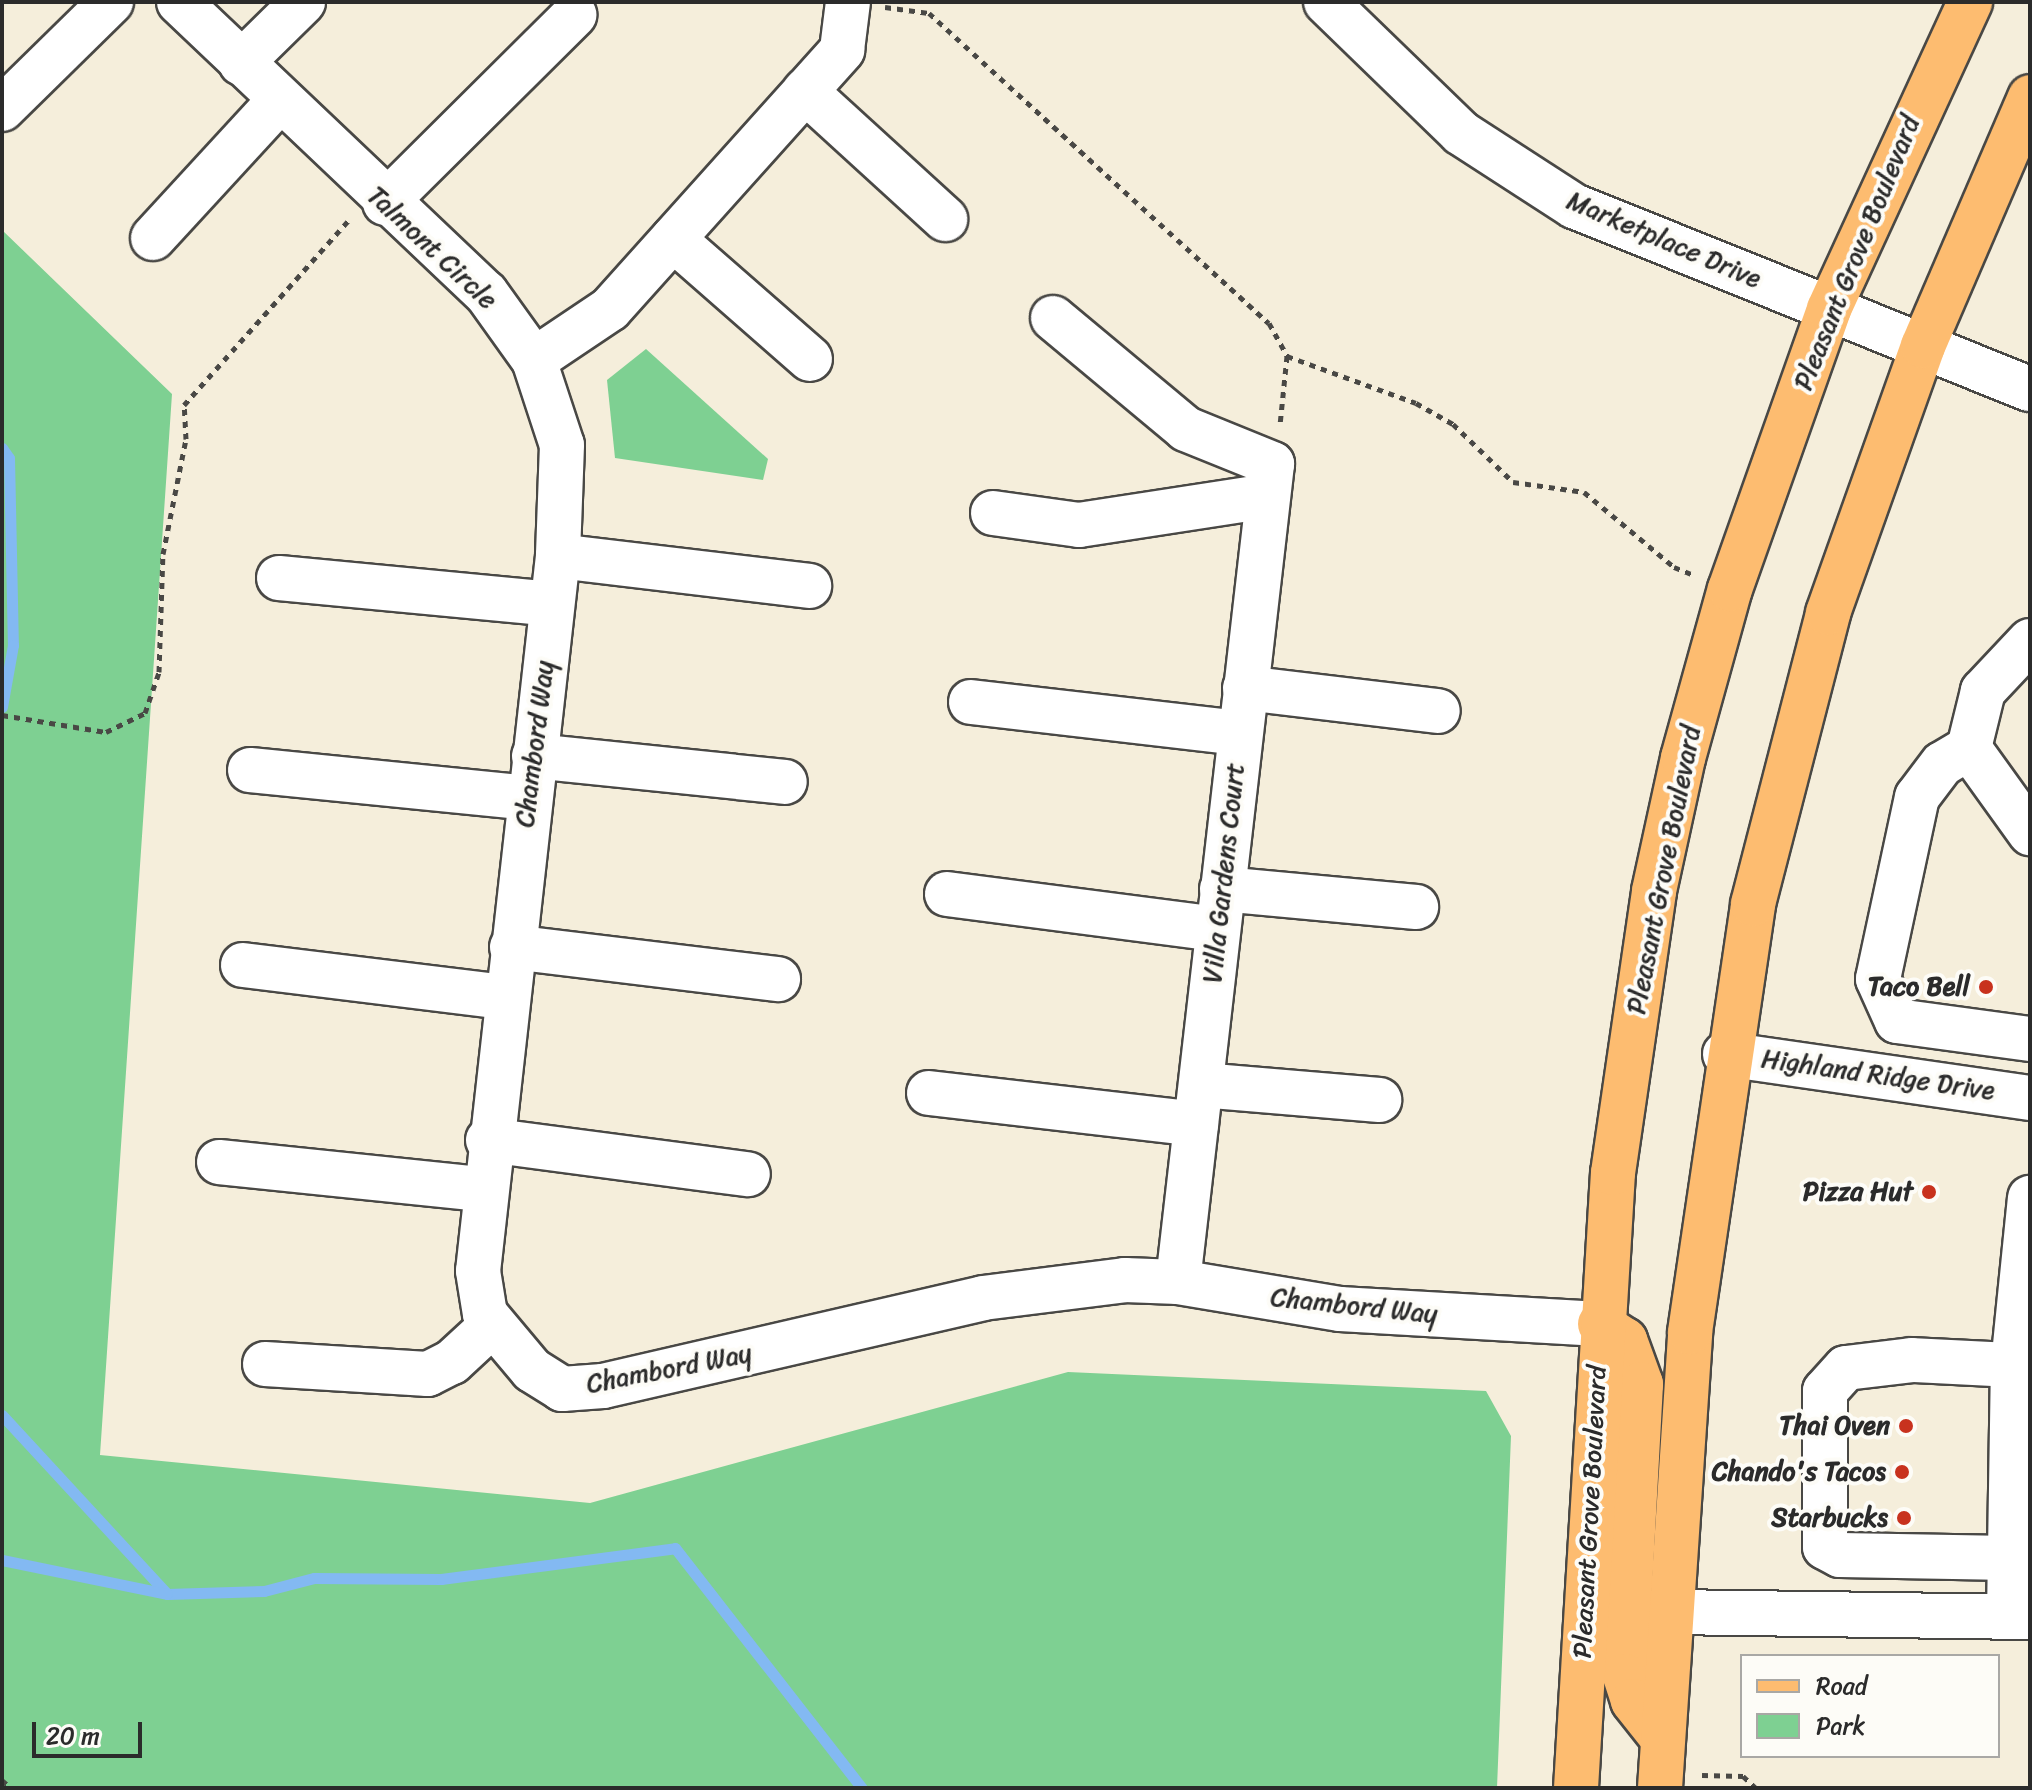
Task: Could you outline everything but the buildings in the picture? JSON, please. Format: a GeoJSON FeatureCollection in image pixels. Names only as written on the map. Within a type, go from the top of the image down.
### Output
{"type":"FeatureCollection","features":[{"type":"Feature","properties":{"kind":"main road","name":"Pleasant Grove Boulevard"},"geometry":{"type":"LineString","coordinates":[[1576,1788],[1600,1324],[1613,1173],[1654,891],[1730,589],[1829,309],[1970,2]]}},
{"type":"Feature","properties":{"kind":"main road"},"geometry":{"type":"LineString","coordinates":[[1661,1767],[1690,1332],[1725,1054],[1753,904],[1828,613],[1923,346],[2030,97]]}},
{"type":"Feature","properties":{"kind":"main road"},"geometry":{"type":"LineString","coordinates":[[1600,1324],[1625,1340],[1641,1384],[1625,1676],[1661,1767]]}},
{"type":"Feature","properties":{"kind":"street"},"geometry":{"type":"LineString","coordinates":[[2,109],[111,2]]}},
{"type":"Feature","properties":{"kind":"street","name":"Talmont Circle"},"geometry":{"type":"LineString","coordinates":[[179,2],[380,198],[486,293],[534,360]]}},
{"type":"Feature","properties":{"kind":"street"},"geometry":{"type":"LineString","coordinates":[[241,63],[303,2]]}},
{"type":"Feature","properties":{"kind":"street"},"geometry":{"type":"LineString","coordinates":[[534,360],[610,309],[842,50],[848,2]]}},
{"type":"Feature","properties":{"kind":"street","name":"Marketplace Drive"},"geometry":{"type":"LineString","coordinates":[[1326,2],[1461,133],[1574,206],[2030,389]]}},
{"type":"Feature","properties":{"kind":"street"},"geometry":{"type":"LineString","coordinates":[[380,198],[574,15]]}},
{"type":"Feature","properties":{"kind":"street"},"geometry":{"type":"LineString","coordinates":[[805,91],[945,219]]}},
{"type":"Feature","properties":{"kind":"street"},"geometry":{"type":"LineString","coordinates":[[153,238],[279,101]]}},
{"type":"Feature","properties":{"kind":"street"},"geometry":{"type":"LineString","coordinates":[[673,239],[810,359]]}},
{"type":"Feature","properties":{"kind":"street"},"geometry":{"type":"LineString","coordinates":[[1053,318],[1186,429],[1270,480]]}},
{"type":"Feature","properties":{"kind":"street","name":"Chambord Way"},"geometry":{"type":"LineString","coordinates":[[534,360],[562,445],[558,556],[482,1189],[478,1271],[492,1325],[532,1370],[562,1389],[603,1386],[983,1298],[1125,1280],[1178,1282],[1293,1305],[1600,1324]]}},
{"type":"Feature","properties":{"kind":"street"},"geometry":{"type":"LineString","coordinates":[[993,513],[1079,525],[1270,480]]}},
{"type":"Feature","properties":{"kind":"street","name":"Villa Gardens Court"},"geometry":{"type":"LineString","coordinates":[[1178,1282],[1270,480]]}},
{"type":"Feature","properties":{"kind":"street"},"geometry":{"type":"LineString","coordinates":[[558,556],[809,586]]}},
{"type":"Feature","properties":{"kind":"street"},"geometry":{"type":"LineString","coordinates":[[279,578],[552,604]]}},
{"type":"Feature","properties":{"kind":"street"},"geometry":{"type":"LineString","coordinates":[[2030,641],[1983,691],[1969,748],[1942,764],[1917,797],[1878,979],[1897,1021],[2030,1039]]}},
{"type":"Feature","properties":{"kind":"street"},"geometry":{"type":"LineString","coordinates":[[1245,688],[1438,711]]}},
{"type":"Feature","properties":{"kind":"street"},"geometry":{"type":"LineString","coordinates":[[971,702],[1240,733]]}},
{"type":"Feature","properties":{"kind":"street"},"geometry":{"type":"LineString","coordinates":[[1969,748],[2030,833]]}},
{"type":"Feature","properties":{"kind":"street"},"geometry":{"type":"LineString","coordinates":[[534,756],[785,782]]}},
{"type":"Feature","properties":{"kind":"street"},"geometry":{"type":"LineString","coordinates":[[250,770],[529,798]]}},
{"type":"Feature","properties":{"kind":"street"},"geometry":{"type":"LineString","coordinates":[[947,894],[1220,909],[1416,907]]}},
{"type":"Feature","properties":{"kind":"street"},"geometry":{"type":"LineString","coordinates":[[512,947],[778,979]]}},
{"type":"Feature","properties":{"kind":"street"},"geometry":{"type":"LineString","coordinates":[[243,965],[505,997]]}},
{"type":"Feature","properties":{"kind":"street","name":"Highland Ridge Drive"},"geometry":{"type":"LineString","coordinates":[[1725,1054],[2030,1098]]}},
{"type":"Feature","properties":{"kind":"street"},"geometry":{"type":"LineString","coordinates":[[929,1093],[1198,1104],[1379,1100]]}},
{"type":"Feature","properties":{"kind":"street"},"geometry":{"type":"LineString","coordinates":[[488,1140],[748,1174]]}},
{"type":"Feature","properties":{"kind":"street"},"geometry":{"type":"LineString","coordinates":[[219,1162],[482,1189]]}},
{"type":"Feature","properties":{"kind":"street"},"geometry":{"type":"LineString","coordinates":[[1669,1612],[2020,1616],[2010,1558],[2030,1198]]}},
{"type":"Feature","properties":{"kind":"street"},"geometry":{"type":"LineString","coordinates":[[265,1364],[428,1374],[452,1362],[492,1325]]}},
{"type":"Feature","properties":{"kind":"street"},"geometry":{"type":"LineString","coordinates":[[2010,1558],[1840,1555],[1825,1547],[1819,1529],[1825,1391],[1834,1377],[1846,1368],[1912,1360],[2022,1366]]}},
{"type":"Feature","properties":{"kind":"path"},"geometry":{"type":"LineString","coordinates":[[848,2],[929,13],[1226,280],[1269,323],[1287,356],[1270,480]]}},
{"type":"Feature","properties":{"kind":"path"},"geometry":{"type":"LineString","coordinates":[[2,715],[73,730],[129,727],[150,702],[184,405],[380,198]]}},
{"type":"Feature","properties":{"kind":"path"},"geometry":{"type":"LineString","coordinates":[[1287,356],[1416,403],[1453,424],[1513,482],[1584,492],[1674,567],[1730,589]]}},
{"type":"Feature","properties":{"kind":"path"},"geometry":{"type":"LineString","coordinates":[[1661,1767],[1743,1776],[1756,1788]]}},
{"type":"Feature","properties":{"kind":"path"},"geometry":{"type":"LineString","coordinates":[[2,1780],[11,1788]]}},
{"type":"Feature","properties":{"kind":"green space"},"geometry":{"type":"Polygon","coordinates":[[[2,230],[172,394],[100,1455],[590,1503],[1068,1372],[1486,1391],[1511,1436],[1497,1788],[2,1788],[2,230]]]}},
{"type":"Feature","properties":{"kind":"green space"},"geometry":{"type":"Polygon","coordinates":[[[646,349],[768,459],[763,480],[615,458],[607,380],[646,349]]]}},
{"type":"Feature","properties":{"kind":"waterway"},"geometry":{"type":"LineString","coordinates":[[2,448],[9,458],[13,645],[2,707]]}},
{"type":"Feature","properties":{"kind":"waterway"},"geometry":{"type":"LineString","coordinates":[[2,1415],[167,1594],[264,1591],[314,1578],[441,1579],[675,1548],[862,1788]]}},
{"type":"Feature","properties":{"kind":"waterway"},"geometry":{"type":"LineString","coordinates":[[2,1560],[167,1594]]}},
{"type":"Feature","properties":{"kind":"place","name":"Taco Bell"},"geometry":{"type":"Point","coordinates":[1986,987]}},
{"type":"Feature","properties":{"kind":"place","name":"Pizza Hut"},"geometry":{"type":"Point","coordinates":[1929,1192]}},
{"type":"Feature","properties":{"kind":"place","name":"Thai Oven"},"geometry":{"type":"Point","coordinates":[1906,1426]}},
{"type":"Feature","properties":{"kind":"place","name":"Chando's Tacos"},"geometry":{"type":"Point","coordinates":[1902,1472]}},
{"type":"Feature","properties":{"kind":"place","name":"Starbucks"},"geometry":{"type":"Point","coordinates":[1904,1518]}}]}
